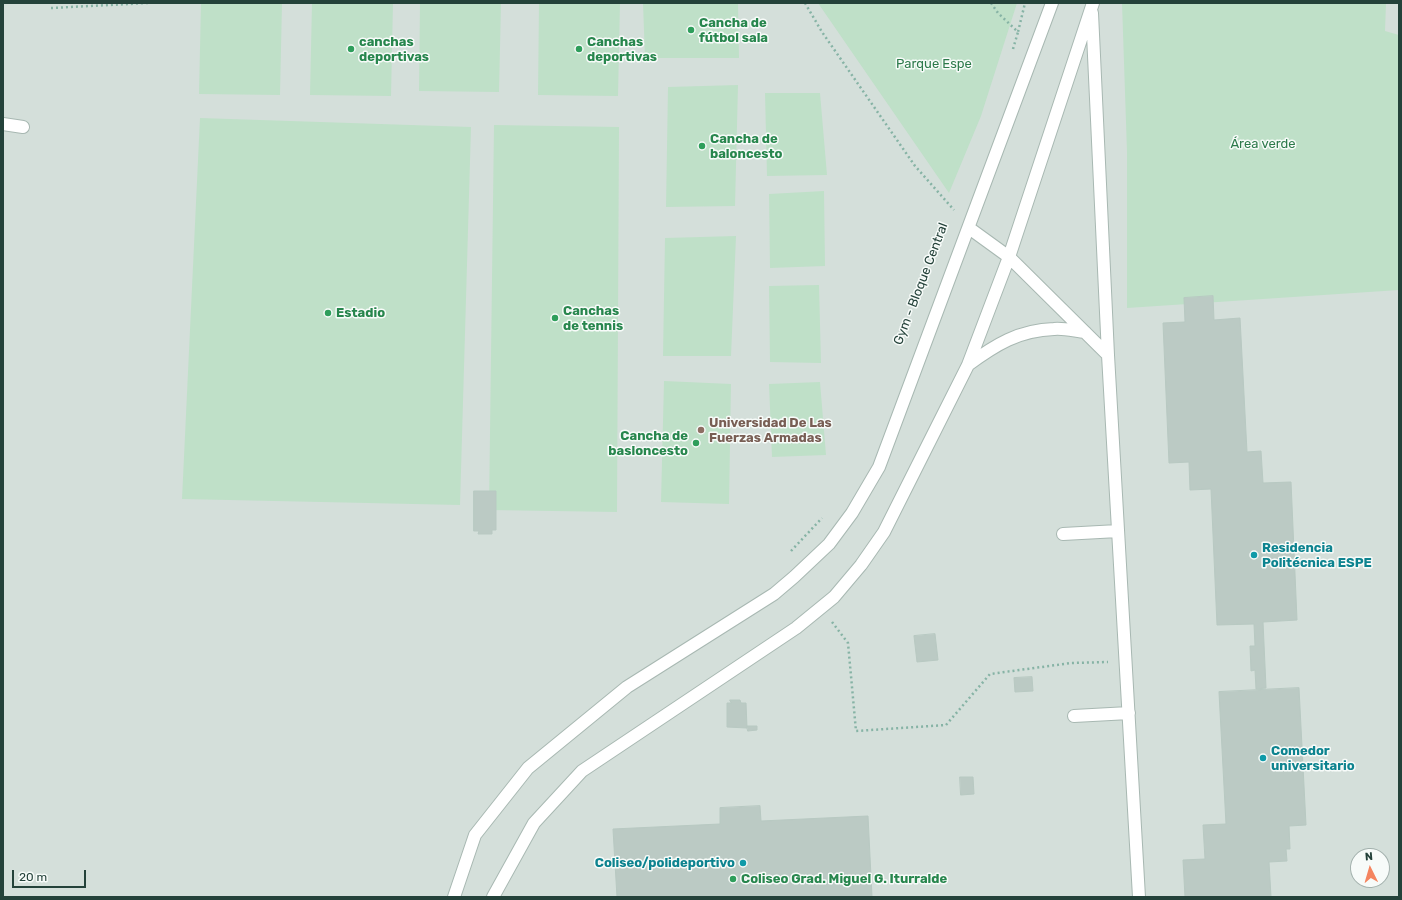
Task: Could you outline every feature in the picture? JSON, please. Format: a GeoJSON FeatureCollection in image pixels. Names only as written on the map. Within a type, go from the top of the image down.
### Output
{"type":"FeatureCollection","features":[{"type":"Feature","properties":{"kind":"lane"},"geometry":{"type":"LineString","coordinates":[[454,897],[475,835],[528,768],[627,688],[774,594],[829,544],[852,513],[879,467],[1052,3]]}},
{"type":"Feature","properties":{"kind":"lane"},"geometry":{"type":"LineString","coordinates":[[493,897],[534,823],[582,772],[796,628],[834,597],[861,565],[884,532],[968,365],[1009,257],[1092,5]]}},
{"type":"Feature","properties":{"kind":"lane"},"geometry":{"type":"LineString","coordinates":[[1092,5],[1108,355],[1139,897]]}},
{"type":"Feature","properties":{"kind":"lane"},"geometry":{"type":"LineString","coordinates":[[3,124],[23,127]]}},
{"type":"Feature","properties":{"kind":"lane"},"geometry":{"type":"LineString","coordinates":[[969,228],[1009,257],[1108,355]]}},
{"type":"Feature","properties":{"kind":"lane"},"geometry":{"type":"LineString","coordinates":[[968,365],[994,346],[1022,334],[1054,329],[1085,332]]}},
{"type":"Feature","properties":{"kind":"lane"},"geometry":{"type":"LineString","coordinates":[[1063,534],[1118,531]]}},
{"type":"Feature","properties":{"kind":"lane"},"geometry":{"type":"LineString","coordinates":[[1074,716],[1129,713]]}},
{"type":"Feature","properties":{"kind":"path"},"geometry":{"type":"LineString","coordinates":[[51,8],[148,3]]}},
{"type":"Feature","properties":{"kind":"path","name":"Gym - Bloque Central"},"geometry":{"type":"LineString","coordinates":[[805,3],[822,32],[915,166],[959,215]]}},
{"type":"Feature","properties":{"kind":"path"},"geometry":{"type":"LineString","coordinates":[[991,3],[998,13],[1018,32],[1025,3]]}},
{"type":"Feature","properties":{"kind":"path"},"geometry":{"type":"LineString","coordinates":[[794,577],[781,562],[824,517]]}},
{"type":"Feature","properties":{"kind":"path"},"geometry":{"type":"LineString","coordinates":[[821,608],[848,643],[856,731],[946,725],[990,674],[1071,663],[1126,661]]}},
{"type":"Feature","properties":{"kind":"shaded area","name":"Universidad De Las Fuerzas Armadas"},"geometry":{"type":"Polygon","coordinates":[[[3,3],[1399,3],[1399,897],[3,897],[3,3]]]}},
{"type":"Feature","properties":{"kind":"green space"},"geometry":{"type":"Polygon","coordinates":[[[201,3],[282,3],[280,95],[199,94],[201,3]]]}},
{"type":"Feature","properties":{"kind":"green space","name":"canchas deportivas"},"geometry":{"type":"Polygon","coordinates":[[[312,3],[393,3],[391,96],[310,95],[312,3]]]}},
{"type":"Feature","properties":{"kind":"green space","name":"Canchas deportivas"},"geometry":{"type":"Polygon","coordinates":[[[420,3],[501,3],[499,92],[419,91],[420,3]]]}},
{"type":"Feature","properties":{"kind":"green space","name":"Canchas deportivas"},"geometry":{"type":"Polygon","coordinates":[[[539,3],[620,3],[618,96],[538,95],[539,3]]]}},
{"type":"Feature","properties":{"kind":"green space","name":"Cancha de fútbol sala"},"geometry":{"type":"Polygon","coordinates":[[[643,3],[738,3],[739,58],[645,58],[643,3]]]}},
{"type":"Feature","properties":{"kind":"green space","name":"Parque Espe"},"geometry":{"type":"Polygon","coordinates":[[[818,3],[1017,3],[981,116],[949,193],[818,3]]]}},
{"type":"Feature","properties":{"kind":"green space","name":"Área verde"},"geometry":{"type":"Polygon","coordinates":[[[1122,3],[1386,3],[1385,31],[1399,35],[1399,290],[1127,308],[1127,152],[1122,3]]]}},
{"type":"Feature","properties":{"kind":"green space","name":"Cancha de baloncesto"},"geometry":{"type":"Polygon","coordinates":[[[738,85],[735,206],[666,207],[668,87],[738,85]]]}},
{"type":"Feature","properties":{"kind":"green space"},"geometry":{"type":"Polygon","coordinates":[[[765,93],[820,93],[827,175],[767,176],[765,93]]]}},
{"type":"Feature","properties":{"kind":"green space","name":"Estadio"},"geometry":{"type":"Polygon","coordinates":[[[200,118],[471,127],[460,505],[182,499],[200,118]]]}},
{"type":"Feature","properties":{"kind":"green space","name":"Canchas de tennis"},"geometry":{"type":"Polygon","coordinates":[[[494,125],[619,127],[617,512],[489,510],[494,125]]]}},
{"type":"Feature","properties":{"kind":"green space"},"geometry":{"type":"Polygon","coordinates":[[[824,191],[825,266],[770,268],[769,194],[824,191]]]}},
{"type":"Feature","properties":{"kind":"green space"},"geometry":{"type":"Polygon","coordinates":[[[736,236],[731,356],[663,356],[665,238],[736,236]]]}},
{"type":"Feature","properties":{"kind":"green space"},"geometry":{"type":"Polygon","coordinates":[[[819,285],[821,363],[770,362],[769,286],[819,285]]]}},
{"type":"Feature","properties":{"kind":"green space","name":"Cancha de basloncesto"},"geometry":{"type":"Polygon","coordinates":[[[664,381],[731,384],[729,504],[661,502],[664,381]]]}},
{"type":"Feature","properties":{"kind":"green space"},"geometry":{"type":"Polygon","coordinates":[[[820,382],[826,455],[772,457],[769,384],[820,382]]]}},
{"type":"Feature","properties":{"kind":"building","name":"Residencia Politécnica ESPE"},"geometry":{"type":"Polygon","coordinates":[[[1213,296],[1214,320],[1240,318],[1247,452],[1261,451],[1263,483],[1291,482],[1297,620],[1263,622],[1266,688],[1256,689],[1255,670],[1251,671],[1250,646],[1255,646],[1254,624],[1217,625],[1211,489],[1190,490],[1189,462],[1169,463],[1163,323],[1185,322],[1184,298],[1213,296]]]}},
{"type":"Feature","properties":{"kind":"building"},"geometry":{"type":"Polygon","coordinates":[[[474,491],[496,491],[496,530],[492,530],[492,534],[478,534],[479,531],[474,531],[474,491]]]}},
{"type":"Feature","properties":{"kind":"building"},"geometry":{"type":"Polygon","coordinates":[[[935,634],[938,660],[917,662],[914,636],[935,634]]]}},
{"type":"Feature","properties":{"kind":"building"},"geometry":{"type":"Polygon","coordinates":[[[1032,677],[1033,691],[1015,692],[1014,678],[1032,677]]]}},
{"type":"Feature","properties":{"kind":"building","name":"Comedor universitario"},"geometry":{"type":"Polygon","coordinates":[[[1299,688],[1306,825],[1289,826],[1290,849],[1286,849],[1287,861],[1269,862],[1271,897],[1185,897],[1183,860],[1205,859],[1203,825],[1226,824],[1219,692],[1299,688]]]}},
{"type":"Feature","properties":{"kind":"building"},"geometry":{"type":"Polygon","coordinates":[[[730,700],[740,700],[741,703],[746,703],[747,728],[727,727],[727,703],[731,703],[730,700]]]}},
{"type":"Feature","properties":{"kind":"building"},"geometry":{"type":"Polygon","coordinates":[[[747,726],[757,726],[757,730],[748,731],[747,726]]]}},
{"type":"Feature","properties":{"kind":"building"},"geometry":{"type":"Polygon","coordinates":[[[960,777],[973,777],[974,794],[961,795],[960,777]]]}},
{"type":"Feature","properties":{"kind":"building","name":"Coliseo/polideportivo"},"geometry":{"type":"Polygon","coordinates":[[[760,806],[761,821],[868,816],[872,897],[617,897],[613,829],[720,824],[720,808],[760,806]]]}},
{"type":"Feature","properties":{"kind":"place","name":"Cancha de fútbol sala"},"geometry":{"type":"Point","coordinates":[691,30]}},
{"type":"Feature","properties":{"kind":"place","name":"canchas deportivas"},"geometry":{"type":"Point","coordinates":[351,49]}},
{"type":"Feature","properties":{"kind":"place","name":"Canchas deportivas"},"geometry":{"type":"Point","coordinates":[579,49]}},
{"type":"Feature","properties":{"kind":"place","name":"Cancha de baloncesto"},"geometry":{"type":"Point","coordinates":[702,146]}},
{"type":"Feature","properties":{"kind":"place","name":"Estadio"},"geometry":{"type":"Point","coordinates":[328,313]}},
{"type":"Feature","properties":{"kind":"place","name":"Canchas de tennis"},"geometry":{"type":"Point","coordinates":[555,318]}},
{"type":"Feature","properties":{"kind":"place","name":"Universidad De Las Fuerzas Armadas"},"geometry":{"type":"Point","coordinates":[701,430]}},
{"type":"Feature","properties":{"kind":"place","name":"Cancha de basloncesto"},"geometry":{"type":"Point","coordinates":[696,443]}},
{"type":"Feature","properties":{"kind":"place","name":"Residencia Politécnica ESPE"},"geometry":{"type":"Point","coordinates":[1254,555]}},
{"type":"Feature","properties":{"kind":"place","name":"Comedor universitario"},"geometry":{"type":"Point","coordinates":[1263,758]}},
{"type":"Feature","properties":{"kind":"place","name":"Coliseo/polideportivo"},"geometry":{"type":"Point","coordinates":[743,863]}},
{"type":"Feature","properties":{"kind":"place","name":"Coliseo Grad. Miguel G. Iturralde"},"geometry":{"type":"Point","coordinates":[733,879]}}]}
